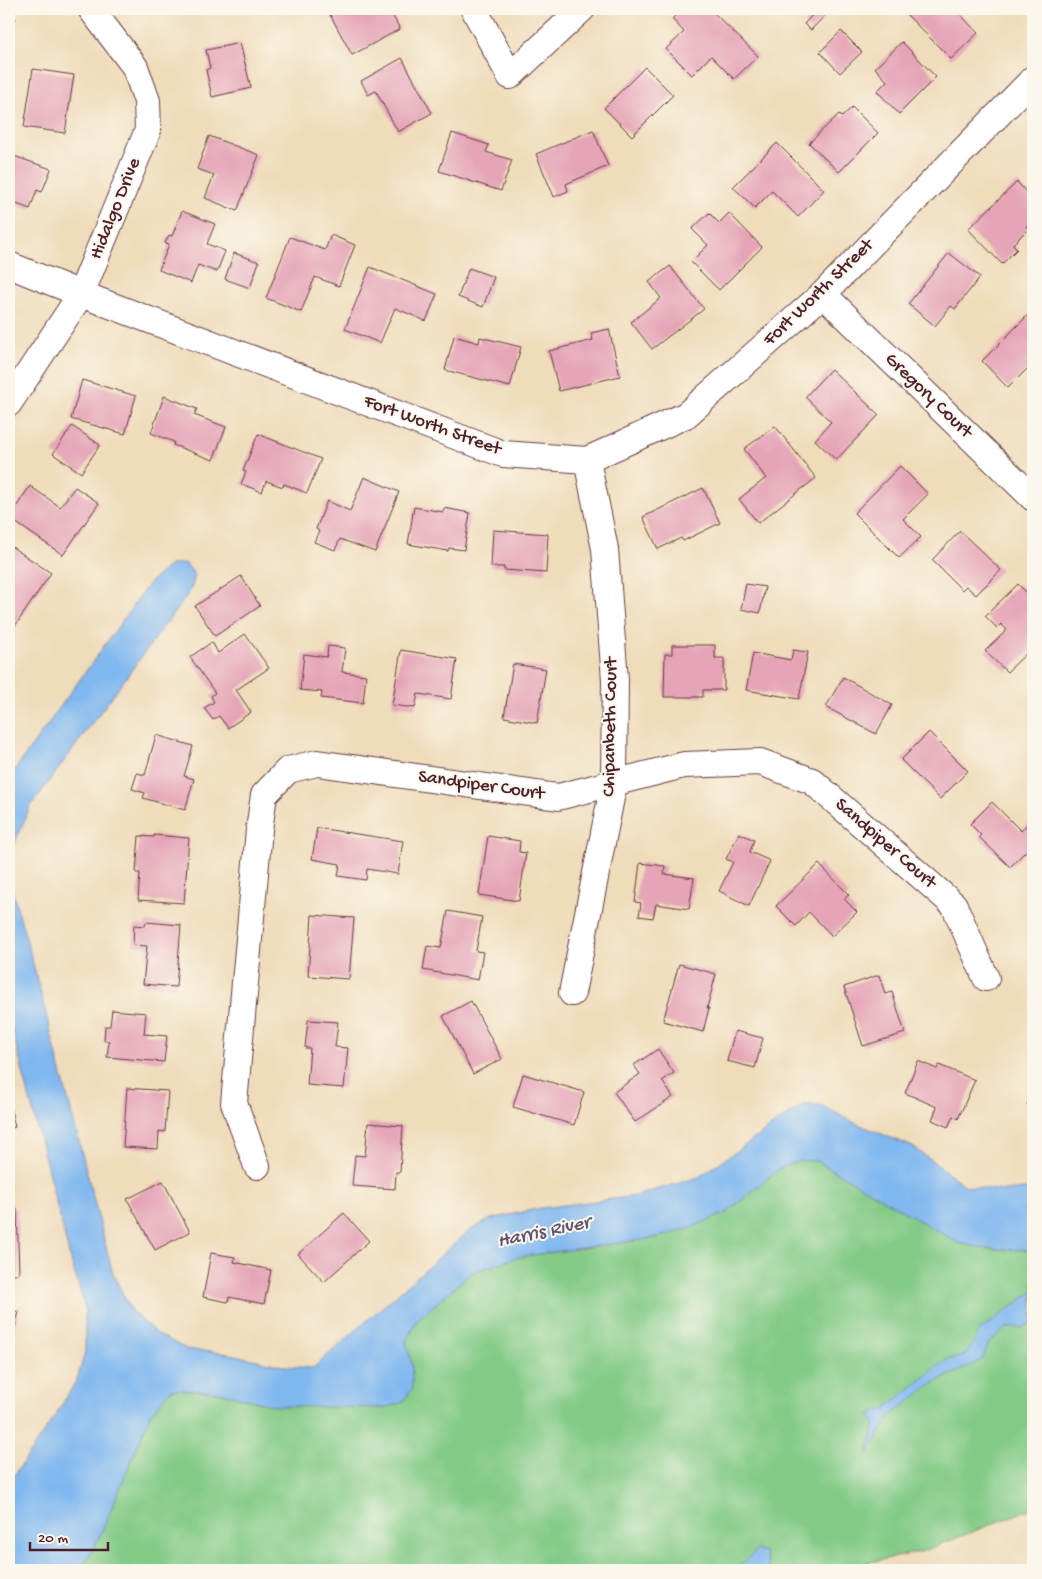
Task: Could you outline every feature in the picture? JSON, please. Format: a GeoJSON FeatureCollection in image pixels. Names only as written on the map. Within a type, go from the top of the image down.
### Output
{"type":"FeatureCollection","features":[{"type":"Feature","properties":{"kind":"street","name":"Hidalgo Drive"},"geometry":{"type":"LineString","coordinates":[[9,403],[81,294],[148,130],[147,101],[135,67],[91,9]]}},
{"type":"Feature","properties":{"kind":"street"},"geometry":{"type":"LineString","coordinates":[[474,9],[510,76],[582,9]]}},
{"type":"Feature","properties":{"kind":"street","name":"Fort Worth Street"},"geometry":{"type":"LineString","coordinates":[[9,264],[81,294],[503,454],[587,460],[686,415],[823,294],[1033,79]]}},
{"type":"Feature","properties":{"kind":"street","name":"Gregory Court"},"geometry":{"type":"LineString","coordinates":[[823,294],[1033,498]]}},
{"type":"Feature","properties":{"kind":"street","name":"Chipanbeth Court"},"geometry":{"type":"LineString","coordinates":[[572,992],[614,783],[615,680],[605,549],[587,460]]}},
{"type":"Feature","properties":{"kind":"street","name":"Sandpiper Court"},"geometry":{"type":"LineString","coordinates":[[257,1166],[234,1103],[259,830],[264,795],[288,770],[317,763],[558,797],[684,765],[760,762],[812,781],[954,905],[986,978]]}},
{"type":"Feature","properties":{"kind":"green space"},"geometry":{"type":"Polygon","coordinates":[[[799,1160],[817,1161],[987,1249],[1033,1250],[1033,1508],[921,1552],[830,1570],[9,1570],[172,1389],[219,1392],[274,1406],[397,1361],[417,1320],[471,1273],[518,1257],[655,1238],[688,1229],[726,1213],[779,1169],[799,1160]]]}},
{"type":"Feature","properties":{"kind":"water","name":"Harris River"},"geometry":{"type":"Polygon","coordinates":[[[185,563],[195,575],[191,590],[30,807],[11,852],[10,883],[30,952],[113,1274],[131,1310],[156,1333],[186,1349],[230,1354],[283,1366],[313,1368],[469,1231],[491,1219],[541,1208],[635,1196],[699,1177],[803,1105],[821,1105],[853,1122],[913,1147],[966,1186],[1005,1191],[1033,1188],[1033,1250],[987,1249],[958,1243],[817,1161],[799,1161],[779,1169],[726,1213],[688,1229],[655,1238],[518,1257],[471,1273],[417,1320],[406,1341],[412,1365],[412,1389],[402,1403],[383,1408],[274,1406],[219,1392],[172,1389],[151,1413],[100,1536],[81,1570],[9,1570],[9,1483],[57,1413],[77,1379],[85,1353],[85,1308],[69,1254],[9,1017],[9,778],[150,582],[170,565],[185,563]]]}},
{"type":"Feature","properties":{"kind":"water"},"geometry":{"type":"Polygon","coordinates":[[[1033,1291],[1032,1323],[1022,1328],[1006,1328],[989,1343],[982,1360],[934,1383],[891,1415],[868,1454],[875,1423],[869,1415],[884,1409],[946,1360],[964,1356],[972,1346],[979,1331],[1033,1291]]]}},
{"type":"Feature","properties":{"kind":"water"},"geometry":{"type":"Polygon","coordinates":[[[757,1550],[765,1552],[769,1570],[735,1570],[757,1550]]]}},
{"type":"Feature","properties":{"kind":"building"},"geometry":{"type":"Polygon","coordinates":[[[327,9],[389,9],[400,29],[352,55],[327,9]]]}},
{"type":"Feature","properties":{"kind":"building"},"geometry":{"type":"Polygon","coordinates":[[[682,9],[710,9],[758,56],[734,79],[711,56],[692,75],[666,49],[684,32],[672,19],[682,9]]]}},
{"type":"Feature","properties":{"kind":"building"},"geometry":{"type":"Polygon","coordinates":[[[818,9],[831,9],[811,30],[804,24],[818,9]]]}},
{"type":"Feature","properties":{"kind":"building"},"geometry":{"type":"Polygon","coordinates":[[[907,9],[955,9],[978,33],[951,59],[904,12],[907,9]]]}},
{"type":"Feature","properties":{"kind":"building"},"geometry":{"type":"Polygon","coordinates":[[[9,10],[16,19],[9,25],[9,10]]]}},
{"type":"Feature","properties":{"kind":"building"},"geometry":{"type":"Polygon","coordinates":[[[841,31],[862,52],[840,73],[820,52],[841,31]]]}},
{"type":"Feature","properties":{"kind":"building"},"geometry":{"type":"Polygon","coordinates":[[[902,42],[936,77],[899,114],[877,91],[887,81],[875,68],[902,42]]]}},
{"type":"Feature","properties":{"kind":"building"},"geometry":{"type":"Polygon","coordinates":[[[240,43],[251,88],[212,97],[206,70],[210,68],[206,50],[240,43]]]}},
{"type":"Feature","properties":{"kind":"building"},"geometry":{"type":"Polygon","coordinates":[[[402,58],[432,113],[398,132],[376,91],[368,95],[361,81],[402,58]]]}},
{"type":"Feature","properties":{"kind":"building"},"geometry":{"type":"Polygon","coordinates":[[[645,67],[673,95],[632,136],[604,108],[645,67]]]}},
{"type":"Feature","properties":{"kind":"building"},"geometry":{"type":"Polygon","coordinates":[[[33,69],[74,75],[65,133],[24,127],[33,69]]]}},
{"type":"Feature","properties":{"kind":"building"},"geometry":{"type":"Polygon","coordinates":[[[852,107],[878,133],[839,172],[809,143],[839,114],[842,117],[852,107]]]}},
{"type":"Feature","properties":{"kind":"building"},"geometry":{"type":"Polygon","coordinates":[[[593,130],[608,166],[566,184],[568,191],[554,197],[536,154],[593,130]]]}},
{"type":"Feature","properties":{"kind":"building"},"geometry":{"type":"Polygon","coordinates":[[[452,133],[489,145],[486,152],[512,160],[501,191],[439,171],[452,133]]]}},
{"type":"Feature","properties":{"kind":"building"},"geometry":{"type":"Polygon","coordinates":[[[209,136],[259,155],[237,211],[205,198],[214,175],[197,169],[209,136]]]}},
{"type":"Feature","properties":{"kind":"building"},"geometry":{"type":"Polygon","coordinates":[[[777,143],[824,190],[798,217],[772,191],[755,208],[733,187],[777,143]]]}},
{"type":"Feature","properties":{"kind":"building"},"geometry":{"type":"Polygon","coordinates":[[[14,156],[51,169],[42,192],[37,190],[30,209],[9,201],[9,171],[14,156]]]}},
{"type":"Feature","properties":{"kind":"building"},"geometry":{"type":"Polygon","coordinates":[[[1017,182],[1033,199],[1033,219],[1026,226],[1028,229],[1013,244],[1017,249],[1002,264],[968,229],[1017,182]]]}},
{"type":"Feature","properties":{"kind":"building"},"geometry":{"type":"Polygon","coordinates":[[[182,211],[215,224],[207,244],[225,251],[217,272],[198,265],[191,283],[159,270],[169,244],[165,243],[169,235],[172,236],[182,211]]]}},
{"type":"Feature","properties":{"kind":"building"},"geometry":{"type":"Polygon","coordinates":[[[709,213],[719,223],[729,213],[762,247],[719,290],[691,262],[708,245],[692,229],[709,213]]]}},
{"type":"Feature","properties":{"kind":"building"},"geometry":{"type":"Polygon","coordinates":[[[331,235],[355,245],[339,286],[315,277],[301,312],[266,298],[290,237],[325,250],[331,235]]]}},
{"type":"Feature","properties":{"kind":"building"},"geometry":{"type":"Polygon","coordinates":[[[234,253],[259,262],[250,288],[225,279],[234,253]]]}},
{"type":"Feature","properties":{"kind":"building"},"geometry":{"type":"Polygon","coordinates":[[[949,253],[980,277],[955,309],[951,306],[935,326],[908,304],[949,253]]]}},
{"type":"Feature","properties":{"kind":"building"},"geometry":{"type":"Polygon","coordinates":[[[670,266],[704,309],[652,349],[631,322],[661,298],[649,282],[670,266]]]}},
{"type":"Feature","properties":{"kind":"building"},"geometry":{"type":"Polygon","coordinates":[[[370,267],[437,294],[426,321],[395,308],[380,343],[345,329],[370,267]]]}},
{"type":"Feature","properties":{"kind":"building"},"geometry":{"type":"Polygon","coordinates":[[[469,268],[494,277],[483,307],[458,297],[469,268]]]}},
{"type":"Feature","properties":{"kind":"building"},"geometry":{"type":"Polygon","coordinates":[[[1033,310],[1033,363],[1008,388],[982,361],[1033,310]]]}},
{"type":"Feature","properties":{"kind":"building"},"geometry":{"type":"Polygon","coordinates":[[[609,329],[620,376],[559,391],[549,351],[593,340],[591,333],[609,329]]]}},
{"type":"Feature","properties":{"kind":"building"},"geometry":{"type":"Polygon","coordinates":[[[454,336],[479,343],[480,337],[521,347],[510,387],[445,370],[454,336]]]}},
{"type":"Feature","properties":{"kind":"building"},"geometry":{"type":"Polygon","coordinates":[[[831,369],[879,415],[836,460],[815,440],[831,422],[805,397],[831,369]]]}},
{"type":"Feature","properties":{"kind":"building"},"geometry":{"type":"Polygon","coordinates":[[[82,380],[136,396],[125,434],[71,419],[82,380]]]}},
{"type":"Feature","properties":{"kind":"building"},"geometry":{"type":"Polygon","coordinates":[[[164,396],[197,409],[194,415],[226,427],[213,460],[173,445],[174,442],[151,433],[164,396]]]}},
{"type":"Feature","properties":{"kind":"building"},"geometry":{"type":"Polygon","coordinates":[[[72,426],[100,445],[81,473],[53,454],[72,426]]]}},
{"type":"Feature","properties":{"kind":"building"},"geometry":{"type":"Polygon","coordinates":[[[775,426],[816,478],[758,523],[739,499],[766,478],[744,449],[775,426]]]}},
{"type":"Feature","properties":{"kind":"building"},"geometry":{"type":"Polygon","coordinates":[[[258,434],[321,459],[307,493],[284,484],[283,487],[266,481],[262,492],[241,484],[246,472],[243,471],[258,434]]]}},
{"type":"Feature","properties":{"kind":"building"},"geometry":{"type":"Polygon","coordinates":[[[900,466],[928,494],[903,519],[921,537],[899,558],[854,513],[900,466]]]}},
{"type":"Feature","properties":{"kind":"building"},"geometry":{"type":"Polygon","coordinates":[[[364,477],[399,492],[375,552],[340,539],[335,550],[314,542],[319,531],[316,529],[327,501],[350,511],[364,477]]]}},
{"type":"Feature","properties":{"kind":"building"},"geometry":{"type":"Polygon","coordinates":[[[30,486],[60,507],[75,487],[99,503],[63,555],[9,518],[30,486]]]}},
{"type":"Feature","properties":{"kind":"building"},"geometry":{"type":"Polygon","coordinates":[[[703,488],[720,523],[683,541],[681,538],[658,549],[643,517],[703,488]]]}},
{"type":"Feature","properties":{"kind":"building"},"geometry":{"type":"Polygon","coordinates":[[[414,507],[443,512],[444,508],[470,513],[464,550],[449,548],[448,551],[408,544],[414,507]]]}},
{"type":"Feature","properties":{"kind":"building"},"geometry":{"type":"Polygon","coordinates":[[[493,530],[548,534],[546,573],[504,570],[504,567],[491,567],[493,530]]]}},
{"type":"Feature","properties":{"kind":"building"},"geometry":{"type":"Polygon","coordinates":[[[960,531],[1001,570],[976,595],[966,586],[962,590],[932,560],[960,531]]]}},
{"type":"Feature","properties":{"kind":"building"},"geometry":{"type":"Polygon","coordinates":[[[9,545],[51,573],[9,635],[9,545]]]}},
{"type":"Feature","properties":{"kind":"building"},"geometry":{"type":"Polygon","coordinates":[[[241,576],[260,606],[215,636],[195,606],[241,576]]]}},
{"type":"Feature","properties":{"kind":"building"},"geometry":{"type":"Polygon","coordinates":[[[746,584],[765,587],[760,613],[741,609],[746,584]]]}},
{"type":"Feature","properties":{"kind":"building"},"geometry":{"type":"Polygon","coordinates":[[[1018,584],[1033,599],[1033,655],[1029,651],[1007,672],[985,651],[1007,630],[1001,624],[997,628],[985,616],[1018,584]]]}},
{"type":"Feature","properties":{"kind":"building"},"geometry":{"type":"Polygon","coordinates":[[[245,634],[269,668],[236,690],[251,712],[228,728],[219,716],[213,720],[204,708],[214,702],[211,696],[215,693],[190,657],[212,642],[218,653],[245,634]]]}},
{"type":"Feature","properties":{"kind":"building"},"geometry":{"type":"Polygon","coordinates":[[[672,645],[715,645],[715,658],[724,658],[724,690],[703,690],[703,697],[664,697],[665,654],[672,654],[672,645]]]}},
{"type":"Feature","properties":{"kind":"building"},"geometry":{"type":"Polygon","coordinates":[[[328,646],[345,648],[342,672],[366,675],[363,703],[321,698],[322,692],[300,690],[304,654],[327,657],[328,646]]]}},
{"type":"Feature","properties":{"kind":"building"},"geometry":{"type":"Polygon","coordinates":[[[401,650],[457,659],[451,699],[418,694],[415,708],[392,705],[401,650]]]}},
{"type":"Feature","properties":{"kind":"building"},"geometry":{"type":"Polygon","coordinates":[[[793,650],[808,652],[799,699],[746,690],[753,653],[791,660],[793,650]]]}},
{"type":"Feature","properties":{"kind":"building"},"geometry":{"type":"Polygon","coordinates":[[[513,664],[546,669],[537,723],[504,717],[513,664]]]}},
{"type":"Feature","properties":{"kind":"building"},"geometry":{"type":"Polygon","coordinates":[[[843,677],[892,705],[876,734],[826,707],[843,677]]]}},
{"type":"Feature","properties":{"kind":"building"},"geometry":{"type":"Polygon","coordinates":[[[929,732],[968,771],[940,799],[901,760],[929,732]]]}},
{"type":"Feature","properties":{"kind":"building"},"geometry":{"type":"Polygon","coordinates":[[[156,735],[193,746],[184,776],[194,779],[185,810],[143,798],[145,793],[132,789],[137,773],[145,775],[156,735]]]}},
{"type":"Feature","properties":{"kind":"building"},"geometry":{"type":"Polygon","coordinates":[[[992,802],[1021,831],[1030,821],[1033,824],[1033,844],[1010,867],[979,837],[981,835],[970,824],[992,802]]]}},
{"type":"Feature","properties":{"kind":"building"},"geometry":{"type":"Polygon","coordinates":[[[317,828],[403,841],[398,874],[367,869],[366,880],[338,876],[340,864],[312,859],[317,828]]]}},
{"type":"Feature","properties":{"kind":"building"},"geometry":{"type":"Polygon","coordinates":[[[739,833],[754,840],[750,852],[770,861],[749,906],[719,891],[733,862],[726,859],[739,833]]]}},
{"type":"Feature","properties":{"kind":"building"},"geometry":{"type":"Polygon","coordinates":[[[154,835],[189,838],[184,903],[138,900],[140,873],[136,873],[139,836],[154,837],[154,835]]]}},
{"type":"Feature","properties":{"kind":"building"},"geometry":{"type":"Polygon","coordinates":[[[488,836],[520,841],[519,852],[526,853],[519,901],[479,895],[488,836]]]}},
{"type":"Feature","properties":{"kind":"building"},"geometry":{"type":"Polygon","coordinates":[[[640,863],[665,866],[664,874],[694,878],[689,909],[656,904],[653,918],[639,916],[641,903],[635,902],[640,863]]]}},
{"type":"Feature","properties":{"kind":"building"},"geometry":{"type":"Polygon","coordinates":[[[819,864],[849,895],[844,899],[857,912],[832,936],[809,912],[796,926],[776,906],[819,864]]]}},
{"type":"Feature","properties":{"kind":"building"},"geometry":{"type":"Polygon","coordinates":[[[448,911],[482,917],[476,951],[483,952],[478,980],[423,970],[427,946],[441,948],[448,911]]]}},
{"type":"Feature","properties":{"kind":"building"},"geometry":{"type":"Polygon","coordinates":[[[312,915],[354,918],[349,979],[308,976],[312,915]]]}},
{"type":"Feature","properties":{"kind":"building"},"geometry":{"type":"Polygon","coordinates":[[[146,922],[181,925],[176,987],[143,984],[147,946],[133,945],[134,925],[145,926],[146,922]]]}},
{"type":"Feature","properties":{"kind":"building"},"geometry":{"type":"Polygon","coordinates":[[[679,964],[716,974],[703,1032],[663,1021],[679,964]]]}},
{"type":"Feature","properties":{"kind":"building"},"geometry":{"type":"Polygon","coordinates":[[[879,975],[885,994],[892,992],[905,1033],[863,1046],[844,987],[879,975]]]}},
{"type":"Feature","properties":{"kind":"building"},"geometry":{"type":"Polygon","coordinates":[[[471,1001],[502,1059],[473,1074],[443,1016],[471,1001]]]}},
{"type":"Feature","properties":{"kind":"building"},"geometry":{"type":"Polygon","coordinates":[[[112,1010],[146,1013],[144,1034],[167,1036],[164,1062],[107,1057],[109,1041],[104,1041],[105,1026],[110,1026],[112,1010]]]}},
{"type":"Feature","properties":{"kind":"building"},"geometry":{"type":"Polygon","coordinates":[[[308,1020],[338,1022],[335,1047],[348,1048],[344,1088],[307,1085],[310,1048],[305,1048],[308,1020]]]}},
{"type":"Feature","properties":{"kind":"building"},"geometry":{"type":"Polygon","coordinates":[[[735,1031],[763,1038],[755,1068],[727,1061],[735,1031]]]}},
{"type":"Feature","properties":{"kind":"building"},"geometry":{"type":"Polygon","coordinates":[[[658,1049],[674,1073],[662,1081],[673,1097],[635,1122],[614,1092],[640,1074],[634,1065],[658,1049]]]}},
{"type":"Feature","properties":{"kind":"building"},"geometry":{"type":"Polygon","coordinates":[[[918,1061],[937,1069],[939,1065],[975,1080],[958,1119],[953,1116],[948,1127],[932,1120],[937,1107],[905,1093],[918,1061]]]}},
{"type":"Feature","properties":{"kind":"building"},"geometry":{"type":"Polygon","coordinates":[[[523,1074],[584,1092],[574,1125],[513,1107],[523,1074]]]}},
{"type":"Feature","properties":{"kind":"building"},"geometry":{"type":"Polygon","coordinates":[[[127,1088],[168,1091],[165,1132],[159,1131],[158,1149],[123,1147],[127,1088]]]}},
{"type":"Feature","properties":{"kind":"building"},"geometry":{"type":"Polygon","coordinates":[[[1033,1100],[1033,1114],[1027,1104],[1033,1100]]]}},
{"type":"Feature","properties":{"kind":"building"},"geometry":{"type":"Polygon","coordinates":[[[9,1102],[15,1127],[9,1129],[9,1102]]]}},
{"type":"Feature","properties":{"kind":"building"},"geometry":{"type":"Polygon","coordinates":[[[368,1123],[403,1126],[400,1172],[396,1172],[395,1189],[352,1186],[355,1155],[365,1156],[368,1123]]]}},
{"type":"Feature","properties":{"kind":"building"},"geometry":{"type":"Polygon","coordinates":[[[163,1181],[190,1232],[155,1250],[127,1199],[163,1181]]]}},
{"type":"Feature","properties":{"kind":"building"},"geometry":{"type":"Polygon","coordinates":[[[17,1209],[19,1274],[9,1274],[9,1210],[17,1209]]]}},
{"type":"Feature","properties":{"kind":"building"},"geometry":{"type":"Polygon","coordinates":[[[344,1213],[369,1241],[324,1282],[298,1254],[344,1213]]]}},
{"type":"Feature","properties":{"kind":"building"},"geometry":{"type":"Polygon","coordinates":[[[211,1253],[235,1257],[234,1262],[271,1270],[264,1304],[229,1297],[228,1302],[203,1297],[211,1253]]]}},
{"type":"Feature","properties":{"kind":"building"},"geometry":{"type":"Polygon","coordinates":[[[9,1309],[19,1312],[9,1347],[9,1309]]]}}]}
